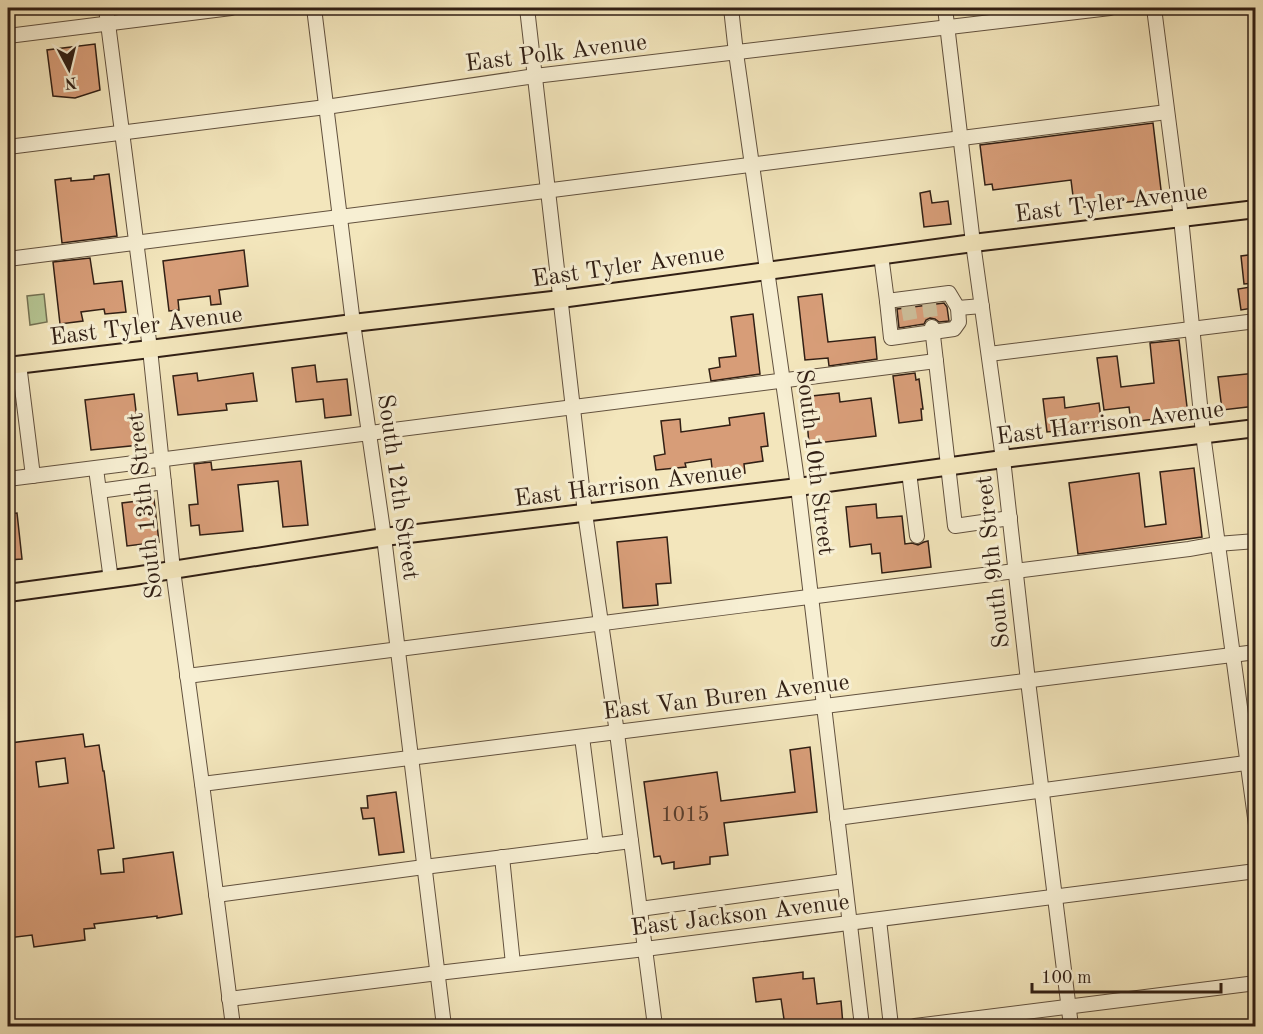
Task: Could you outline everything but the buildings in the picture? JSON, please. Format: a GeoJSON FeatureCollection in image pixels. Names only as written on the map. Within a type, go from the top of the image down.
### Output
{"type":"FeatureCollection","features":[{"type":"Feature","properties":{"kind":"main road","name":"East Tyler Avenue"},"geometry":{"type":"LineString","coordinates":[[14,365],[561,299],[881,255],[1256,208]]}},
{"type":"Feature","properties":{"kind":"main road","name":"East Harrison Avenue"},"geometry":{"type":"LineString","coordinates":[[8,593],[111,580],[384,537],[1256,428]]}},
{"type":"Feature","properties":{"kind":"street","name":"South 13th Street"},"geometry":{"type":"LineString","coordinates":[[106,8],[150,349],[173,570],[233,1026]]}},
{"type":"Feature","properties":{"kind":"street"},"geometry":{"type":"LineString","coordinates":[[8,36],[231,8]]}},
{"type":"Feature","properties":{"kind":"street","name":"South 12th Street"},"geometry":{"type":"LineString","coordinates":[[314,8],[353,323],[384,537],[444,1026]]}},
{"type":"Feature","properties":{"kind":"street"},"geometry":{"type":"LineString","coordinates":[[527,8],[585,513],[602,623],[655,1026]]}},
{"type":"Feature","properties":{"kind":"street","name":"South 10th Street"},"geometry":{"type":"LineString","coordinates":[[731,8],[798,487],[862,1026]]}},
{"type":"Feature","properties":{"kind":"street","name":"South 9th Street"},"geometry":{"type":"LineString","coordinates":[[945,8],[1003,459],[1071,1026]]}},
{"type":"Feature","properties":{"kind":"street","name":"East Polk Avenue"},"geometry":{"type":"LineString","coordinates":[[8,147],[326,107],[535,76],[1110,8]]}},
{"type":"Feature","properties":{"kind":"street"},"geometry":{"type":"LineString","coordinates":[[1154,8],[1181,218],[1203,434],[1231,655],[1251,762],[1256,825]]}},
{"type":"Feature","properties":{"kind":"street"},"geometry":{"type":"LineString","coordinates":[[8,259],[1167,112]]}},
{"type":"Feature","properties":{"kind":"street"},"geometry":{"type":"LineString","coordinates":[[881,255],[891,338],[932,329],[954,329],[959,322],[958,309],[949,293],[908,302],[887,301]]}},
{"type":"Feature","properties":{"kind":"street"},"geometry":{"type":"LineString","coordinates":[[958,309],[982,306]]}},
{"type":"Feature","properties":{"kind":"street"},"geometry":{"type":"LineString","coordinates":[[989,354],[1256,321]]}},
{"type":"Feature","properties":{"kind":"street"},"geometry":{"type":"LineString","coordinates":[[932,329],[955,526],[1010,518]]}},
{"type":"Feature","properties":{"kind":"street"},"geometry":{"type":"LineString","coordinates":[[8,479],[936,361]]}},
{"type":"Feature","properties":{"kind":"street"},"geometry":{"type":"LineString","coordinates":[[14,365],[33,476]]}},
{"type":"Feature","properties":{"kind":"street"},"geometry":{"type":"LineString","coordinates":[[96,468],[111,580]]}},
{"type":"Feature","properties":{"kind":"street"},"geometry":{"type":"LineString","coordinates":[[909,472],[917,536]]}},
{"type":"Feature","properties":{"kind":"street"},"geometry":{"type":"LineString","coordinates":[[99,491],[164,482]]}},
{"type":"Feature","properties":{"kind":"street"},"geometry":{"type":"LineString","coordinates":[[187,676],[1016,572],[1217,544],[1256,541]]}},
{"type":"Feature","properties":{"kind":"street","name":"East Van Buren Avenue"},"geometry":{"type":"LineString","coordinates":[[202,784],[1256,652]]}},
{"type":"Feature","properties":{"kind":"street"},"geometry":{"type":"LineString","coordinates":[[582,737],[596,846]]}},
{"type":"Feature","properties":{"kind":"street"},"geometry":{"type":"LineString","coordinates":[[837,818],[1251,762]]}},
{"type":"Feature","properties":{"kind":"street"},"geometry":{"type":"LineString","coordinates":[[216,895],[631,841]]}},
{"type":"Feature","properties":{"kind":"street"},"geometry":{"type":"LineString","coordinates":[[502,857],[513,964]]}},
{"type":"Feature","properties":{"kind":"street","name":"East Jackson Avenue"},"geometry":{"type":"LineString","coordinates":[[229,999],[879,920],[1256,871]]}},
{"type":"Feature","properties":{"kind":"street"},"geometry":{"type":"LineString","coordinates":[[640,909],[844,881]]}},
{"type":"Feature","properties":{"kind":"street"},"geometry":{"type":"LineString","coordinates":[[879,920],[891,1026]]}},
{"type":"Feature","properties":{"kind":"street"},"geometry":{"type":"LineString","coordinates":[[915,1026],[1256,983]]}},
{"type":"Feature","properties":{"kind":"green space"},"geometry":{"type":"Polygon","coordinates":[[[44,294],[47,322],[30,325],[27,296],[44,294]]]}},
{"type":"Feature","properties":{"kind":"tunnel"},"geometry":{"type":"LineString","coordinates":[[929,303],[932,327]]}},
{"type":"Feature","properties":{"kind":"tunnel"},"geometry":{"type":"LineString","coordinates":[[908,306],[912,329]]}}]}
